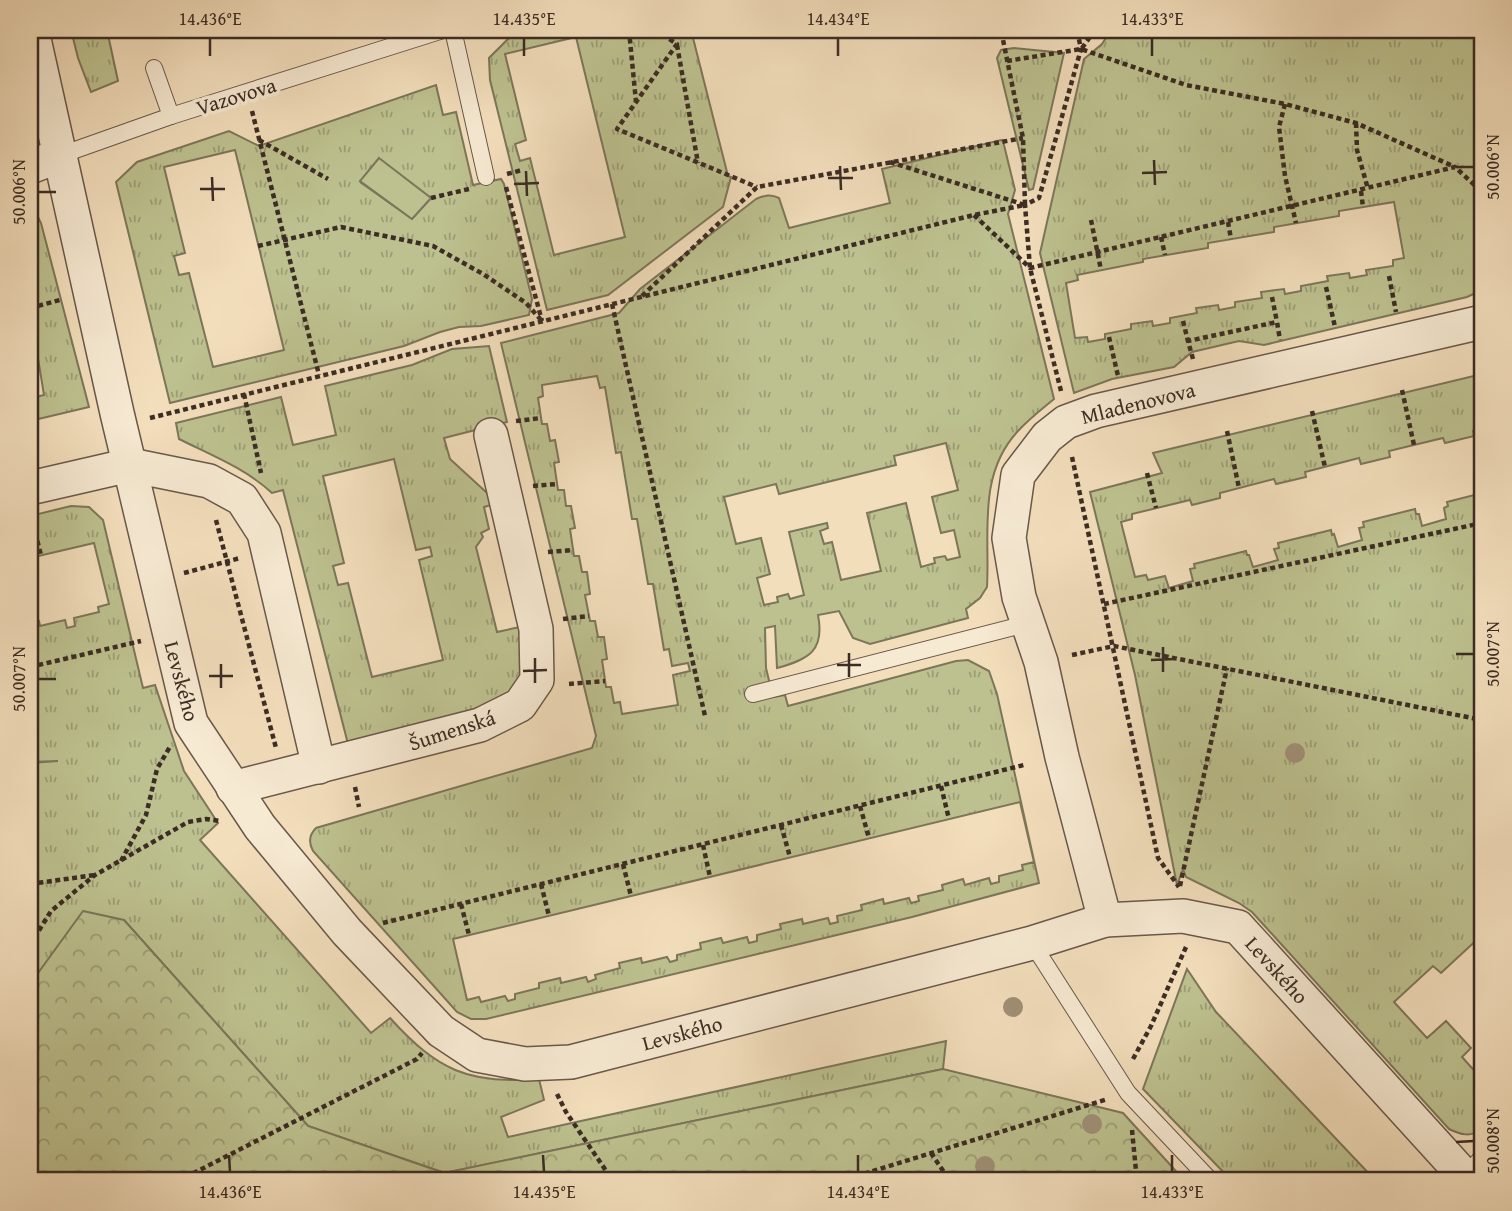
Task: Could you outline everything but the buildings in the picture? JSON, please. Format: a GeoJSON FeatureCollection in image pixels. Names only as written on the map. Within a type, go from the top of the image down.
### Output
{"type":"FeatureCollection","features":[{"type":"Feature","properties":{"kind":"street","name":"Levského"},"geometry":{"type":"LineString","coordinates":[[32,30],[191,723],[260,827],[347,932],[441,1031],[477,1055],[525,1064],[571,1062],[1032,943],[1105,920],[1183,916],[1238,927],[1472,1172]]}},
{"type":"Feature","properties":{"kind":"street","name":"Vazovova"},"geometry":{"type":"LineString","coordinates":[[30,167],[61,155]]}},
{"type":"Feature","properties":{"kind":"street","name":"Mladenovova"},"geometry":{"type":"LineString","coordinates":[[1105,920],[1062,757],[1041,662],[1019,597],[1009,538],[1018,475],[1047,437],[1066,422],[1096,411],[1482,322]]}},
{"type":"Feature","properties":{"kind":"street","name":"Šumenská"},"geometry":{"type":"LineString","coordinates":[[233,788],[480,725],[520,705],[537,680],[537,629],[501,428]]}},
{"type":"Feature","properties":{"kind":"street"},"geometry":{"type":"LineString","coordinates":[[30,488],[130,465],[209,481],[242,499],[264,533],[319,767]]}},
{"type":"Feature","properties":{"kind":"lane","name":"Vazovova"},"geometry":{"type":"LineString","coordinates":[[61,155],[171,116],[443,30]]}},
{"type":"Feature","properties":{"kind":"lane"},"geometry":{"type":"LineString","coordinates":[[453,30],[486,177]]}},
{"type":"Feature","properties":{"kind":"lane"},"geometry":{"type":"LineString","coordinates":[[153,68],[171,116]]}},
{"type":"Feature","properties":{"kind":"lane"},"geometry":{"type":"LineString","coordinates":[[753,694],[1026,624]]}},
{"type":"Feature","properties":{"kind":"lane"},"geometry":{"type":"LineString","coordinates":[[1032,943],[1128,1093],[1211,1181]]}},
{"type":"Feature","properties":{"kind":"path"},"geometry":{"type":"LineString","coordinates":[[629,30],[636,103]]}},
{"type":"Feature","properties":{"kind":"path"},"geometry":{"type":"LineString","coordinates":[[655,30],[677,44],[698,163]]}},
{"type":"Feature","properties":{"kind":"path"},"geometry":{"type":"LineString","coordinates":[[1001,30],[1023,138],[1030,268],[1062,397]]}},
{"type":"Feature","properties":{"kind":"path"},"geometry":{"type":"LineString","coordinates":[[1077,30],[1081,49]]}},
{"type":"Feature","properties":{"kind":"path"},"geometry":{"type":"LineString","coordinates":[[145,419],[974,215],[1025,205],[1039,198],[1081,49],[1095,30]]}},
{"type":"Feature","properties":{"kind":"path"},"geometry":{"type":"LineString","coordinates":[[677,44],[617,129],[757,187]]}},
{"type":"Feature","properties":{"kind":"path"},"geometry":{"type":"LineString","coordinates":[[1007,61],[1081,49],[1186,85],[1285,104],[1356,123],[1455,167],[1482,191]]}},
{"type":"Feature","properties":{"kind":"path"},"geometry":{"type":"LineString","coordinates":[[248,93],[319,375]]}},
{"type":"Feature","properties":{"kind":"path"},"geometry":{"type":"LineString","coordinates":[[1285,104],[1279,127],[1284,176],[1296,223]]}},
{"type":"Feature","properties":{"kind":"path"},"geometry":{"type":"LineString","coordinates":[[1356,123],[1357,150],[1368,189]]}},
{"type":"Feature","properties":{"kind":"path"},"geometry":{"type":"LineString","coordinates":[[641,297],[757,187],[1023,138]]}},
{"type":"Feature","properties":{"kind":"path"},"geometry":{"type":"LineString","coordinates":[[258,140],[328,180]]}},
{"type":"Feature","properties":{"kind":"path"},"geometry":{"type":"LineString","coordinates":[[889,162],[1025,205]]}},
{"type":"Feature","properties":{"kind":"path"},"geometry":{"type":"LineString","coordinates":[[1030,268],[1455,167]]}},
{"type":"Feature","properties":{"kind":"path"},"geometry":{"type":"LineString","coordinates":[[522,170],[503,176],[543,321]]}},
{"type":"Feature","properties":{"kind":"path"},"geometry":{"type":"LineString","coordinates":[[431,198],[472,188],[486,177]]}},
{"type":"Feature","properties":{"kind":"path"},"geometry":{"type":"LineString","coordinates":[[1360,191],[1363,207]]}},
{"type":"Feature","properties":{"kind":"path"},"geometry":{"type":"LineString","coordinates":[[974,215],[1030,268]]}},
{"type":"Feature","properties":{"kind":"path"},"geometry":{"type":"LineString","coordinates":[[1091,220],[1101,270]]}},
{"type":"Feature","properties":{"kind":"path"},"geometry":{"type":"LineString","coordinates":[[1228,222],[1231,239]]}},
{"type":"Feature","properties":{"kind":"path"},"geometry":{"type":"LineString","coordinates":[[258,246],[341,228],[433,246],[526,303],[543,321]]}},
{"type":"Feature","properties":{"kind":"path"},"geometry":{"type":"LineString","coordinates":[[1161,237],[1165,255]]}},
{"type":"Feature","properties":{"kind":"path"},"geometry":{"type":"LineString","coordinates":[[1326,287],[1341,355]]}},
{"type":"Feature","properties":{"kind":"path"},"geometry":{"type":"LineString","coordinates":[[1272,296],[1286,368]]}},
{"type":"Feature","properties":{"kind":"path"},"geometry":{"type":"LineString","coordinates":[[30,308],[64,299]]}},
{"type":"Feature","properties":{"kind":"path"},"geometry":{"type":"LineString","coordinates":[[612,304],[705,716]]}},
{"type":"Feature","properties":{"kind":"path"},"geometry":{"type":"LineString","coordinates":[[1183,321],[1201,387]]}},
{"type":"Feature","properties":{"kind":"path"},"geometry":{"type":"LineString","coordinates":[[1188,341],[1277,322]]}},
{"type":"Feature","properties":{"kind":"path"},"geometry":{"type":"LineString","coordinates":[[1109,337],[1124,404]]}},
{"type":"Feature","properties":{"kind":"path"},"geometry":{"type":"LineString","coordinates":[[1402,390],[1414,445]]}},
{"type":"Feature","properties":{"kind":"path"},"geometry":{"type":"LineString","coordinates":[[244,394],[261,474]]}},
{"type":"Feature","properties":{"kind":"path"},"geometry":{"type":"LineString","coordinates":[[1312,411],[1325,467]]}},
{"type":"Feature","properties":{"kind":"path"},"geometry":{"type":"LineString","coordinates":[[501,428],[541,418]]}},
{"type":"Feature","properties":{"kind":"path"},"geometry":{"type":"LineString","coordinates":[[1227,431],[1240,488]]}},
{"type":"Feature","properties":{"kind":"path"},"geometry":{"type":"LineString","coordinates":[[1071,452],[1158,858],[1180,887],[1227,668]]}},
{"type":"Feature","properties":{"kind":"path"},"geometry":{"type":"LineString","coordinates":[[1147,473],[1156,508]]}},
{"type":"Feature","properties":{"kind":"path"},"geometry":{"type":"LineString","coordinates":[[209,481],[214,511],[283,776]]}},
{"type":"Feature","properties":{"kind":"path"},"geometry":{"type":"LineString","coordinates":[[526,487],[557,484]]}},
{"type":"Feature","properties":{"kind":"path"},"geometry":{"type":"LineString","coordinates":[[30,512],[40,555]]}},
{"type":"Feature","properties":{"kind":"path"},"geometry":{"type":"LineString","coordinates":[[1104,604],[1482,523]]}},
{"type":"Feature","properties":{"kind":"path"},"geometry":{"type":"LineString","coordinates":[[540,552],[573,550]]}},
{"type":"Feature","properties":{"kind":"path"},"geometry":{"type":"LineString","coordinates":[[157,581],[268,551]]}},
{"type":"Feature","properties":{"kind":"path"},"geometry":{"type":"LineString","coordinates":[[555,621],[589,616]]}},
{"type":"Feature","properties":{"kind":"path"},"geometry":{"type":"LineString","coordinates":[[30,667],[170,635]]}},
{"type":"Feature","properties":{"kind":"path"},"geometry":{"type":"LineString","coordinates":[[1041,662],[1114,646],[1482,720]]}},
{"type":"Feature","properties":{"kind":"path"},"geometry":{"type":"LineString","coordinates":[[569,684],[605,681]]}},
{"type":"Feature","properties":{"kind":"path"},"geometry":{"type":"LineString","coordinates":[[121,862],[146,815],[157,769],[188,713]]}},
{"type":"Feature","properties":{"kind":"path"},"geometry":{"type":"LineString","coordinates":[[347,932],[1024,765]]}},
{"type":"Feature","properties":{"kind":"path"},"geometry":{"type":"LineString","coordinates":[[941,786],[949,819]]}},
{"type":"Feature","properties":{"kind":"path"},"geometry":{"type":"LineString","coordinates":[[860,806],[869,838]]}},
{"type":"Feature","properties":{"kind":"path"},"geometry":{"type":"LineString","coordinates":[[30,945],[51,911],[95,875],[188,822],[206,819],[260,827]]}},
{"type":"Feature","properties":{"kind":"path"},"geometry":{"type":"LineString","coordinates":[[781,825],[790,857]]}},
{"type":"Feature","properties":{"kind":"path"},"geometry":{"type":"LineString","coordinates":[[703,845],[710,877]]}},
{"type":"Feature","properties":{"kind":"path"},"geometry":{"type":"LineString","coordinates":[[624,864],[631,896]]}},
{"type":"Feature","properties":{"kind":"path"},"geometry":{"type":"LineString","coordinates":[[30,884],[95,875]]}},
{"type":"Feature","properties":{"kind":"path"},"geometry":{"type":"LineString","coordinates":[[541,884],[549,916]]}},
{"type":"Feature","properties":{"kind":"path"},"geometry":{"type":"LineString","coordinates":[[461,904],[469,935]]}},
{"type":"Feature","properties":{"kind":"path"},"geometry":{"type":"LineString","coordinates":[[1137,1181],[1128,1093],[1133,1055],[1151,1026],[1187,943]]}},
{"type":"Feature","properties":{"kind":"path"},"geometry":{"type":"LineString","coordinates":[[178,1181],[417,1059],[441,1031]]}},
{"type":"Feature","properties":{"kind":"path"},"geometry":{"type":"LineString","coordinates":[[542,1063],[566,1112],[613,1181]]}},
{"type":"Feature","properties":{"kind":"path"},"geometry":{"type":"LineString","coordinates":[[840,1181],[1128,1093]]}},
{"type":"Feature","properties":{"kind":"path"},"geometry":{"type":"LineString","coordinates":[[931,1153],[950,1181]]}},
{"type":"Feature","properties":{"kind":"green space"},"geometry":{"type":"Polygon","coordinates":[[[71,30],[107,30],[118,81],[91,92],[71,30]]]}},
{"type":"Feature","properties":{"kind":"green space"},"geometry":{"type":"Polygon","coordinates":[[[527,30],[691,30],[728,176],[731,177],[723,207],[608,295],[547,310],[490,80],[489,58],[513,34],[527,30]],[[576,37],[505,54],[526,140],[515,144],[520,161],[530,158],[554,255],[625,237],[576,37]]]}},
{"type":"Feature","properties":{"kind":"green space"},"geometry":{"type":"Polygon","coordinates":[[[1111,30],[1482,30],[1482,290],[1467,297],[1264,345],[1239,341],[1192,352],[1174,367],[1112,379],[1074,393],[1040,253],[1084,59],[1102,44],[1111,30]],[[1394,202],[1339,211],[1339,216],[1274,227],[1274,232],[1208,243],[1208,248],[1143,259],[1143,262],[1077,275],[1078,280],[1066,283],[1075,338],[1087,337],[1088,342],[1105,339],[1105,334],[1131,329],[1131,324],[1152,321],[1153,326],[1170,323],[1170,318],[1197,313],[1196,308],[1218,305],[1219,310],[1235,307],[1235,302],[1262,298],[1261,292],[1284,289],[1285,294],[1301,291],[1301,286],[1328,281],[1327,276],[1349,273],[1350,278],[1367,275],[1366,270],[1393,266],[1393,260],[1404,258],[1394,202]]]}},
{"type":"Feature","properties":{"kind":"green space"},"geometry":{"type":"Polygon","coordinates":[[[1014,48],[1064,53],[1033,189],[1029,190],[997,58],[1001,50],[1014,48]]]}},
{"type":"Feature","properties":{"kind":"green space"},"geometry":{"type":"Polygon","coordinates":[[[436,85],[443,115],[456,112],[473,185],[501,179],[504,184],[532,299],[529,315],[481,326],[459,327],[404,346],[170,403],[116,182],[137,162],[229,131],[259,146],[436,85]],[[235,150],[164,167],[185,253],[174,256],[179,275],[189,273],[213,367],[284,350],[235,150]],[[360,182],[412,219],[431,198],[431,197],[360,182]]]}},
{"type":"Feature","properties":{"kind":"green space"},"geometry":{"type":"Polygon","coordinates":[[[1003,141],[1015,190],[1008,214],[1054,399],[1018,431],[996,466],[988,506],[987,587],[980,598],[966,609],[968,618],[870,644],[853,638],[839,611],[818,615],[819,637],[812,652],[798,661],[777,668],[775,626],[765,628],[766,668],[773,697],[785,695],[788,706],[956,661],[968,660],[989,671],[997,694],[1039,883],[912,917],[486,1019],[471,1019],[457,1012],[313,851],[310,839],[316,828],[592,748],[596,736],[501,343],[619,313],[640,289],[756,199],[765,196],[779,198],[789,228],[890,203],[882,169],[1003,141]],[[597,376],[542,385],[543,396],[538,398],[542,424],[547,424],[550,441],[555,440],[559,462],[554,463],[558,490],[564,490],[566,506],[571,506],[575,528],[570,529],[574,556],[579,556],[582,572],[587,572],[590,594],[585,595],[590,621],[595,621],[598,637],[604,637],[607,659],[602,660],[606,687],[611,687],[614,703],[620,702],[622,714],[678,705],[673,675],[690,671],[688,663],[672,666],[669,649],[664,650],[653,584],[648,584],[637,519],[632,519],[621,452],[616,453],[605,387],[600,388],[597,376]],[[946,443],[894,456],[896,465],[779,494],[776,484],[724,497],[736,544],[761,538],[770,574],[757,578],[764,605],[778,602],[777,597],[788,594],[790,599],[804,595],[789,532],[827,523],[828,528],[820,531],[824,544],[832,542],[841,580],[881,571],[867,513],[906,503],[921,567],[935,563],[934,558],[945,556],[947,560],[960,557],[954,530],[941,533],[932,497],[958,490],[946,443]],[[1020,802],[453,939],[467,1000],[479,997],[481,1002],[505,996],[508,1001],[515,999],[515,994],[539,988],[539,983],[560,978],[561,983],[586,977],[588,982],[596,979],[595,975],[620,968],[619,963],[641,958],[642,963],[667,957],[670,962],[677,960],[677,955],[701,949],[700,943],[721,938],[723,943],[747,937],[749,943],[757,941],[757,935],[781,929],[780,924],[802,919],[803,924],[828,918],[830,924],[838,922],[837,916],[862,910],[861,905],[883,899],[884,904],[909,898],[911,903],[919,901],[918,896],[943,890],[942,885],[963,879],[965,885],[989,878],[991,884],[999,882],[999,876],[1023,870],[1022,865],[1034,862],[1020,802]]]}},
{"type":"Feature","properties":{"kind":"green space"},"geometry":{"type":"Polygon","coordinates":[[[379,158],[431,198],[412,219],[360,181],[379,158]]]}},
{"type":"Feature","properties":{"kind":"green space"},"geometry":{"type":"Polygon","coordinates":[[[30,209],[35,211],[41,223],[89,407],[30,421],[32,398],[44,395],[35,340],[30,340],[30,209]]]}},
{"type":"Feature","properties":{"kind":"green space"},"geometry":{"type":"Polygon","coordinates":[[[489,346],[507,422],[444,438],[450,459],[498,503],[484,507],[489,529],[481,533],[483,537],[476,547],[497,632],[529,625],[520,686],[488,708],[348,744],[283,490],[272,493],[239,469],[179,439],[176,423],[281,397],[293,445],[336,435],[325,386],[412,365],[452,349],[489,346]],[[394,459],[323,476],[344,563],[333,566],[338,585],[348,583],[372,677],[443,660],[419,560],[432,556],[430,547],[416,550],[394,459]]]}},
{"type":"Feature","properties":{"kind":"green space"},"geometry":{"type":"Polygon","coordinates":[[[1482,374],[1482,428],[1473,431],[1474,436],[1445,443],[1443,438],[1389,451],[1390,457],[1361,464],[1359,458],[1305,472],[1306,477],[1276,484],[1274,479],[1220,493],[1220,498],[1192,505],[1190,500],[1132,514],[1132,519],[1121,522],[1135,577],[1146,575],[1148,580],[1165,576],[1169,588],[1193,581],[1190,569],[1195,568],[1194,564],[1246,551],[1253,567],[1278,560],[1274,549],[1279,548],[1278,543],[1331,530],[1338,547],[1362,540],[1359,528],[1364,527],[1363,522],[1415,509],[1422,526],[1446,519],[1444,508],[1448,506],[1447,502],[1482,493],[1482,935],[1441,973],[1433,966],[1394,1002],[1427,1038],[1446,1021],[1471,1048],[1462,1057],[1480,1077],[1482,1076],[1482,1130],[1466,1134],[1449,1129],[1252,912],[1186,877],[1183,869],[1177,885],[1135,675],[1090,492],[1162,473],[1153,453],[1482,374]]]}},
{"type":"Feature","properties":{"kind":"green space"},"geometry":{"type":"Polygon","coordinates":[[[71,506],[89,507],[103,520],[143,688],[155,685],[184,771],[218,823],[200,840],[371,1033],[390,1018],[423,1050],[456,1070],[493,1079],[539,1079],[544,1100],[501,1117],[508,1137],[946,1041],[943,1069],[445,1173],[308,1126],[124,920],[33,980],[30,989],[30,763],[58,761],[30,762],[30,623],[39,621],[40,626],[65,620],[67,628],[75,626],[74,618],[99,612],[98,607],[109,604],[94,543],[30,558],[30,516],[71,506]]]}},
{"type":"Feature","properties":{"kind":"green space"},"geometry":{"type":"Polygon","coordinates":[[[83,911],[124,920],[308,1126],[444,1173],[943,1069],[1123,1113],[1185,1181],[41,1181],[30,1169],[30,989],[33,980],[83,911]]]}},
{"type":"Feature","properties":{"kind":"green space"},"geometry":{"type":"Polygon","coordinates":[[[1187,969],[1216,1012],[1376,1181],[1232,1181],[1143,1089],[1187,969]]]}}]}
